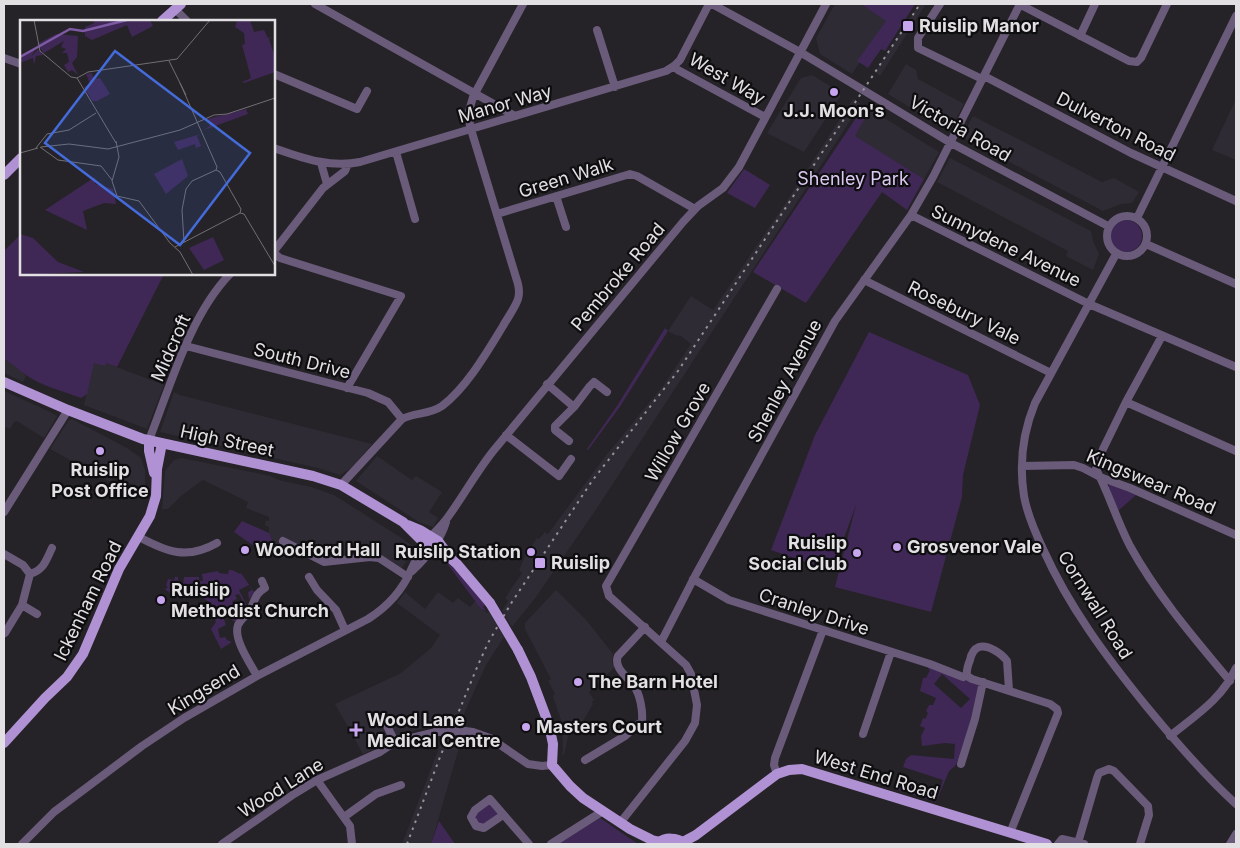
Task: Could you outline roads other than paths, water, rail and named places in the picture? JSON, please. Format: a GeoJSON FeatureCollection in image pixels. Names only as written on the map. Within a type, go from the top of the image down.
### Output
{"type":"FeatureCollection","features":[{"type":"Feature","properties":{"kind":"main road"},"geometry":{"type":"LineString","coordinates":[[163,20],[178,6]]}},
{"type":"Feature","properties":{"kind":"main road"},"geometry":{"type":"LineString","coordinates":[[4,175],[20,159]]}},
{"type":"Feature","properties":{"kind":"main road","name":"High Street"},"geometry":{"type":"LineString","coordinates":[[4,382],[130,435],[313,476],[341,485],[431,541]]}},
{"type":"Feature","properties":{"kind":"main road","name":"Ickenham Road"},"geometry":{"type":"LineString","coordinates":[[149,440],[149,450],[156,481]]}},
{"type":"Feature","properties":{"kind":"main road","name":"Ickenham Road"},"geometry":{"type":"LineString","coordinates":[[4,743],[79,662],[119,569],[139,537],[154,506],[158,457],[162,443]]}},
{"type":"Feature","properties":{"kind":"main road"},"geometry":{"type":"LineString","coordinates":[[431,541],[468,575],[490,603],[518,650],[549,725],[553,744],[552,765]]}},
{"type":"Feature","properties":{"kind":"main road","name":"West End Road"},"geometry":{"type":"LineString","coordinates":[[552,765],[576,792],[620,823],[660,843],[664,839],[679,839],[685,843],[776,774],[793,769],[813,771],[1047,844]]}},
{"type":"Feature","properties":{"kind":"street"},"geometry":{"type":"LineString","coordinates":[[315,4],[515,116]]}},
{"type":"Feature","properties":{"kind":"street"},"geometry":{"type":"LineString","coordinates":[[674,66],[680,60],[711,4]]}},
{"type":"Feature","properties":{"kind":"street","name":"Victoria Road"},"geometry":{"type":"LineString","coordinates":[[711,4],[800,52],[950,144],[1108,226]]}},
{"type":"Feature","properties":{"kind":"street","name":"Pembroke Road"},"geometry":{"type":"LineString","coordinates":[[431,541],[478,471],[547,384],[695,209],[719,191],[739,167],[826,4]]}},
{"type":"Feature","properties":{"kind":"street","name":"Dulverton Road"},"geometry":{"type":"LineString","coordinates":[[940,4],[917,41],[918,48],[929,58],[983,77],[1131,153],[1236,201]]}},
{"type":"Feature","properties":{"kind":"street"},"geometry":{"type":"LineString","coordinates":[[1020,4],[1130,61],[1137,62],[1141,58],[1167,4]]}},
{"type":"Feature","properties":{"kind":"street","name":"Shenley Avenue"},"geometry":{"type":"LineString","coordinates":[[661,642],[835,321],[911,216],[950,144],[1020,4]]}},
{"type":"Feature","properties":{"kind":"street"},"geometry":{"type":"LineString","coordinates":[[1080,36],[1095,4]]}},
{"type":"Feature","properties":{"kind":"street"},"geometry":{"type":"LineString","coordinates":[[341,485],[402,419],[435,410],[457,391],[493,341],[515,306],[519,295],[518,284],[471,130],[469,111],[474,94],[521,5]]}},
{"type":"Feature","properties":{"kind":"street"},"geometry":{"type":"LineString","coordinates":[[178,6],[186,20]]}},
{"type":"Feature","properties":{"kind":"street"},"geometry":{"type":"LineString","coordinates":[[1138,218],[1236,16]]}},
{"type":"Feature","properties":{"kind":"street"},"geometry":{"type":"LineString","coordinates":[[597,30],[615,87]]}},
{"type":"Feature","properties":{"kind":"street"},"geometry":{"type":"LineString","coordinates":[[4,58],[20,64]]}},
{"type":"Feature","properties":{"kind":"street","name":"Manor Way"},"geometry":{"type":"LineString","coordinates":[[275,148],[321,163],[348,164],[396,152],[615,87],[666,71],[674,66]]}},
{"type":"Feature","properties":{"kind":"street","name":"West Way"},"geometry":{"type":"LineString","coordinates":[[674,66],[765,118]]}},
{"type":"Feature","properties":{"kind":"street"},"geometry":{"type":"LineString","coordinates":[[963,81],[968,72]]}},
{"type":"Feature","properties":{"kind":"street"},"geometry":{"type":"LineString","coordinates":[[275,74],[357,109],[367,91]]}},
{"type":"Feature","properties":{"kind":"street"},"geometry":{"type":"LineString","coordinates":[[396,152],[416,219]]}},
{"type":"Feature","properties":{"kind":"street"},"geometry":{"type":"LineString","coordinates":[[321,163],[327,184]]}},
{"type":"Feature","properties":{"kind":"street"},"geometry":{"type":"LineString","coordinates":[[275,251],[327,184],[345,171],[348,164]]}},
{"type":"Feature","properties":{"kind":"street","name":"Green Walk"},"geometry":{"type":"LineString","coordinates":[[497,214],[633,174],[695,209]]}},
{"type":"Feature","properties":{"kind":"street"},"geometry":{"type":"LineString","coordinates":[[556,196],[566,227]]}},
{"type":"Feature","properties":{"kind":"street"},"geometry":{"type":"LineString","coordinates":[[1124,215],[1138,218],[1147,232],[1146,244],[1142,250],[1130,256],[1116,254],[1108,244],[1106,232],[1108,226],[1112,221],[1124,215]]}},
{"type":"Feature","properties":{"kind":"street","name":"Sunnydene Avenue"},"geometry":{"type":"LineString","coordinates":[[911,216],[1089,304],[1236,367]]}},
{"type":"Feature","properties":{"kind":"street"},"geometry":{"type":"LineString","coordinates":[[1146,244],[1236,284]]}},
{"type":"Feature","properties":{"kind":"street"},"geometry":{"type":"LineString","coordinates":[[275,253],[280,258],[402,296],[347,388]]}},
{"type":"Feature","properties":{"kind":"street","name":"Cornwall Road"},"geometry":{"type":"LineString","coordinates":[[1116,254],[1035,403],[1027,423],[1022,466],[1024,496],[1031,520],[1052,571],[1093,637],[1170,736],[1236,804]]}},
{"type":"Feature","properties":{"kind":"street","name":"Midcroft"},"geometry":{"type":"LineString","coordinates":[[149,440],[186,346],[212,297],[229,275]]}},
{"type":"Feature","properties":{"kind":"street","name":"Rosebury Vale"},"geometry":{"type":"LineString","coordinates":[[864,280],[1051,373]]}},
{"type":"Feature","properties":{"kind":"street","name":"Willow Grove"},"geometry":{"type":"LineString","coordinates":[[645,627],[609,596],[606,590],[607,583],[777,289]]}},
{"type":"Feature","properties":{"kind":"street"},"geometry":{"type":"LineString","coordinates":[[1162,336],[1126,402],[1096,469],[1131,548],[1182,623],[1230,681]]}},
{"type":"Feature","properties":{"kind":"street","name":"South Drive"},"geometry":{"type":"LineString","coordinates":[[186,346],[381,398],[402,419]]}},
{"type":"Feature","properties":{"kind":"street"},"geometry":{"type":"LineString","coordinates":[[569,441],[555,430],[555,426],[574,407],[594,382],[607,392]]}},
{"type":"Feature","properties":{"kind":"street"},"geometry":{"type":"LineString","coordinates":[[547,384],[574,407]]}},
{"type":"Feature","properties":{"kind":"street"},"geometry":{"type":"LineString","coordinates":[[1126,402],[1236,451]]}},
{"type":"Feature","properties":{"kind":"street"},"geometry":{"type":"LineString","coordinates":[[4,512],[68,410]]}},
{"type":"Feature","properties":{"kind":"street"},"geometry":{"type":"LineString","coordinates":[[506,435],[559,476],[571,460]]}},
{"type":"Feature","properties":{"kind":"street","name":"Kingswear Road"},"geometry":{"type":"LineString","coordinates":[[1022,466],[1074,465],[1236,534]]}},
{"type":"Feature","properties":{"kind":"street"},"geometry":{"type":"LineString","coordinates":[[139,537],[163,549],[178,553],[196,552],[217,543]]}},
{"type":"Feature","properties":{"kind":"street"},"geometry":{"type":"LineString","coordinates":[[283,541],[324,562],[370,557],[379,558],[408,577]]}},
{"type":"Feature","properties":{"kind":"street","name":"Kingsend"},"geometry":{"type":"LineString","coordinates":[[22,844],[54,812],[142,746],[206,704],[378,613],[397,594],[408,577],[416,559],[431,541]]}},
{"type":"Feature","properties":{"kind":"street"},"geometry":{"type":"LineString","coordinates":[[30,574],[37,572],[43,567],[52,548]]}},
{"type":"Feature","properties":{"kind":"street"},"geometry":{"type":"LineString","coordinates":[[4,554],[23,565],[30,574]]}},
{"type":"Feature","properties":{"kind":"street"},"geometry":{"type":"LineString","coordinates":[[5,633],[22,605],[30,574]]}},
{"type":"Feature","properties":{"kind":"street"},"geometry":{"type":"LineString","coordinates":[[309,577],[317,590],[336,610],[345,630]]}},
{"type":"Feature","properties":{"kind":"street","name":"Cranley Drive"},"geometry":{"type":"LineString","coordinates":[[693,580],[729,600],[964,674],[972,679],[1050,704],[1057,709],[1058,713],[1010,833]]}},
{"type":"Feature","properties":{"kind":"street"},"geometry":{"type":"LineString","coordinates":[[257,676],[238,640],[237,631],[239,623],[249,611],[254,598],[265,588],[262,581]]}},
{"type":"Feature","properties":{"kind":"street"},"geometry":{"type":"LineString","coordinates":[[22,605],[37,614]]}},
{"type":"Feature","properties":{"kind":"street"},"geometry":{"type":"LineString","coordinates":[[585,760],[625,736],[642,721],[637,692],[616,661],[618,656],[645,627],[689,669],[697,714],[691,732],[685,741],[620,823]]}},
{"type":"Feature","properties":{"kind":"street"},"geometry":{"type":"LineString","coordinates":[[776,774],[775,758],[823,630]]}},
{"type":"Feature","properties":{"kind":"street"},"geometry":{"type":"LineString","coordinates":[[964,674],[975,650],[979,647],[985,647],[996,651],[1007,661],[1009,690]]}},
{"type":"Feature","properties":{"kind":"street"},"geometry":{"type":"LineString","coordinates":[[863,734],[891,652]]}},
{"type":"Feature","properties":{"kind":"street"},"geometry":{"type":"LineString","coordinates":[[1170,736],[1211,703],[1225,689],[1236,668]]}},
{"type":"Feature","properties":{"kind":"street"},"geometry":{"type":"LineString","coordinates":[[961,764],[975,719],[983,682]]}},
{"type":"Feature","properties":{"kind":"street"},"geometry":{"type":"LineString","coordinates":[[386,724],[395,742]]}},
{"type":"Feature","properties":{"kind":"street","name":"Wood Lane"},"geometry":{"type":"LineString","coordinates":[[222,844],[317,780],[380,752],[395,742],[436,732],[473,732],[490,738],[528,764],[552,765]]}},
{"type":"Feature","properties":{"kind":"street"},"geometry":{"type":"LineString","coordinates":[[1058,844],[1062,839],[1081,843],[1097,778],[1099,773],[1109,769],[1114,771],[1148,806],[1149,815],[1140,844]]}},
{"type":"Feature","properties":{"kind":"street"},"geometry":{"type":"LineString","coordinates":[[317,780],[344,817],[351,831],[352,844]]}},
{"type":"Feature","properties":{"kind":"street"},"geometry":{"type":"LineString","coordinates":[[344,817],[376,794],[401,785]]}},
{"type":"Feature","properties":{"kind":"street"},"geometry":{"type":"LineString","coordinates":[[551,844],[603,811]]}},
{"type":"Feature","properties":{"kind":"street"},"geometry":{"type":"LineString","coordinates":[[503,815],[528,844]]}},
{"type":"Feature","properties":{"kind":"street"},"geometry":{"type":"LineString","coordinates":[[1230,844],[1236,834]]}},
{"type":"Feature","properties":{"kind":"railway"},"geometry":{"type":"LineString","coordinates":[[407,844],[478,665],[488,643],[510,605],[592,481],[678,371],[920,4]]}},
{"type":"Feature","properties":{"kind":"place","name":"Ruislip Manor"},"geometry":{"type":"Point","coordinates":[908,26]}},
{"type":"Feature","properties":{"kind":"place","name":"J.J. Moon's"},"geometry":{"type":"Point","coordinates":[834,92]}},
{"type":"Feature","properties":{"kind":"place","name":"Ruislip Post Office"},"geometry":{"type":"Point","coordinates":[100,451]}},
{"type":"Feature","properties":{"kind":"place","name":"Grosvenor Vale"},"geometry":{"type":"Point","coordinates":[897,547]}},
{"type":"Feature","properties":{"kind":"place","name":"Woodford Hall"},"geometry":{"type":"Point","coordinates":[245,550]}},
{"type":"Feature","properties":{"kind":"place","name":"Ruislip Station"},"geometry":{"type":"Point","coordinates":[531,552]}},
{"type":"Feature","properties":{"kind":"place","name":"Ruislip Social Club"},"geometry":{"type":"Point","coordinates":[857,553]}},
{"type":"Feature","properties":{"kind":"place","name":"Ruislip"},"geometry":{"type":"Point","coordinates":[540,563]}},
{"type":"Feature","properties":{"kind":"place","name":"Ruislip Methodist Church"},"geometry":{"type":"Point","coordinates":[161,600]}},
{"type":"Feature","properties":{"kind":"place","name":"The Barn Hotel"},"geometry":{"type":"Point","coordinates":[578,682]}},
{"type":"Feature","properties":{"kind":"place","name":"Masters Court"},"geometry":{"type":"Point","coordinates":[526,727]}},
{"type":"Feature","properties":{"kind":"place","name":"Wood Lane Medical Centre"},"geometry":{"type":"Point","coordinates":[356,730]}},
{"type":"Feature","properties":{"kind":"park label","name":"Shenley Park"},"geometry":{"type":"Point","coordinates":[853,179]}}]}
